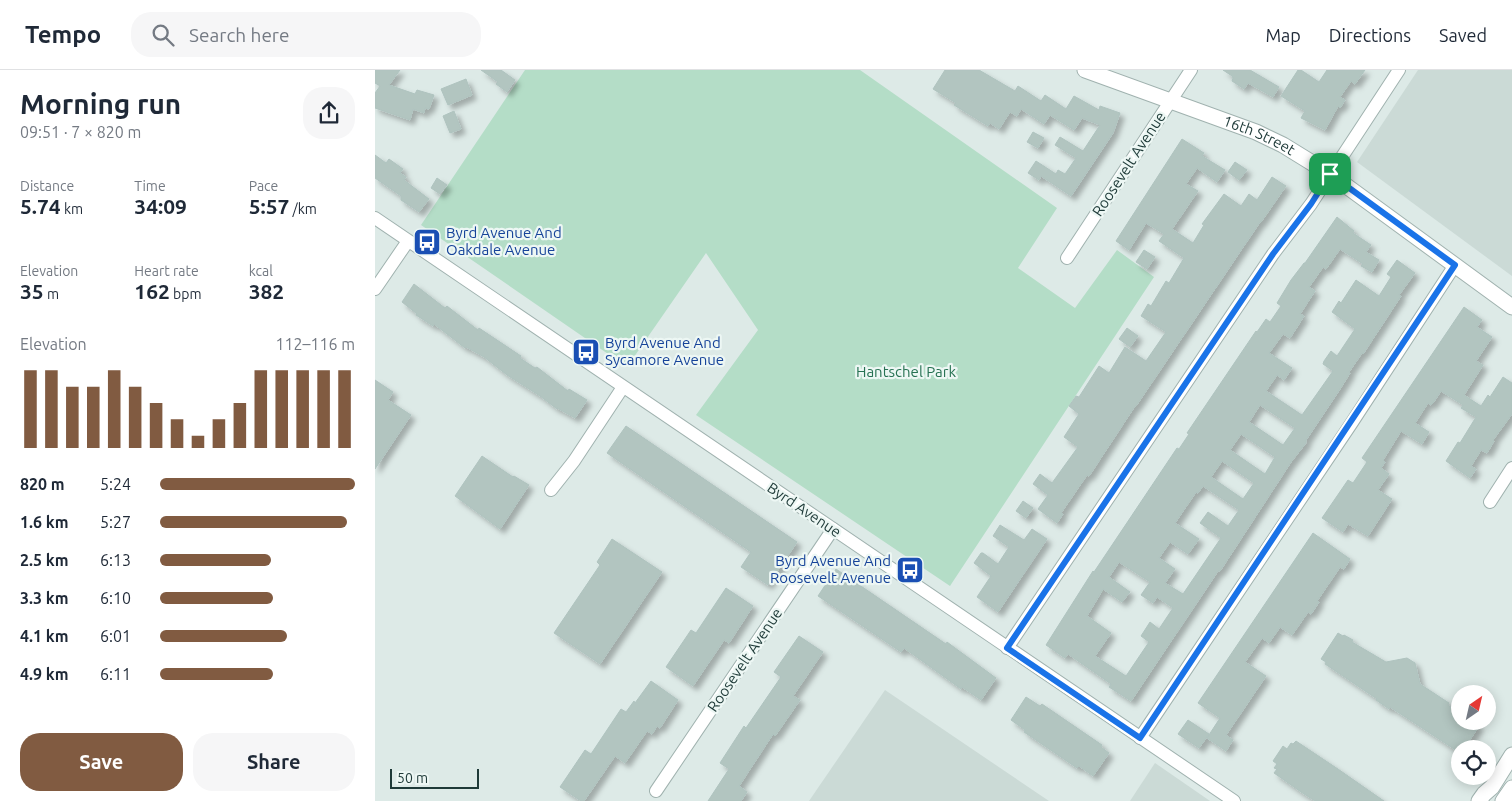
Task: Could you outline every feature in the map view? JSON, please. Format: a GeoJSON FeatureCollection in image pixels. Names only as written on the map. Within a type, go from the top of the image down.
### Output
{"type":"FeatureCollection","features":[{"type":"Feature","properties":{"kind":"street","name":"16th Street"},"geometry":{"type":"LineString","coordinates":[[1085,70],[1256,132],[1283,145],[1330,174],[1512,307]]}},
{"type":"Feature","properties":{"kind":"street","name":"Roosevelt Avenue"},"geometry":{"type":"LineString","coordinates":[[1067,258],[1191,70]]}},
{"type":"Feature","properties":{"kind":"street"},"geometry":{"type":"LineString","coordinates":[[1007,648],[1273,254],[1311,204],[1399,70]]}},
{"type":"Feature","properties":{"kind":"street","name":"Byrd Avenue"},"geometry":{"type":"LineString","coordinates":[[375,218],[1234,801]]}},
{"type":"Feature","properties":{"kind":"street"},"geometry":{"type":"LineString","coordinates":[[375,289],[408,241]]}},
{"type":"Feature","properties":{"kind":"street"},"geometry":{"type":"LineString","coordinates":[[1140,738],[1455,265]]}},
{"type":"Feature","properties":{"kind":"street"},"geometry":{"type":"LineString","coordinates":[[551,490],[623,387]]}},
{"type":"Feature","properties":{"kind":"street"},"geometry":{"type":"LineString","coordinates":[[1490,502],[1512,468]]}},
{"type":"Feature","properties":{"kind":"street","name":"Roosevelt Avenue"},"geometry":{"type":"LineString","coordinates":[[656,791],[833,529]]}},
{"type":"Feature","properties":{"kind":"street"},"geometry":{"type":"LineString","coordinates":[[1479,801],[1492,787],[1512,755]]}},
{"type":"Feature","properties":{"kind":"street"},"geometry":{"type":"LineString","coordinates":[[1492,787],[1508,797]]}},
{"type":"Feature","properties":{"kind":"shaded area"},"geometry":{"type":"Polygon","coordinates":[[[1418,70],[1512,70],[1512,276],[1357,162],[1418,70]]]}},
{"type":"Feature","properties":{"kind":"shaded area"},"geometry":{"type":"Polygon","coordinates":[[[885,690],[1049,801],[809,801],[885,690]]]}},
{"type":"Feature","properties":{"kind":"shaded area"},"geometry":{"type":"Polygon","coordinates":[[[1155,763],[1210,801],[1130,801],[1155,763]]]}},
{"type":"Feature","properties":{"kind":"green space","name":"Hantschel Park"},"geometry":{"type":"Polygon","coordinates":[[[525,70],[860,70],[1057,208],[1018,268],[1075,308],[1117,250],[1154,277],[950,586],[696,415],[758,330],[706,253],[627,367],[421,225],[525,70]]]}},
{"type":"Feature","properties":{"kind":"building"},"geometry":{"type":"Polygon","coordinates":[[[375,70],[400,70],[389,85],[415,94],[417,90],[434,95],[429,109],[425,108],[424,113],[413,109],[410,120],[375,108],[375,93],[380,86],[375,83],[375,70]]]}},
{"type":"Feature","properties":{"kind":"building"},"geometry":{"type":"Polygon","coordinates":[[[481,70],[501,70],[515,80],[507,92],[496,84],[498,82],[481,70]]]}},
{"type":"Feature","properties":{"kind":"building"},"geometry":{"type":"Polygon","coordinates":[[[945,70],[979,70],[1015,91],[1018,86],[1041,101],[1045,95],[1066,109],[1074,96],[1099,110],[1100,106],[1120,113],[1113,133],[1071,196],[1041,176],[1039,180],[1028,173],[1036,161],[1056,174],[1058,170],[1065,174],[1076,158],[1055,145],[1060,137],[1083,151],[1100,125],[1082,118],[1074,130],[1050,115],[1044,124],[1021,109],[1017,116],[1010,112],[999,129],[990,123],[988,126],[954,105],[956,103],[933,89],[945,70]]]}},
{"type":"Feature","properties":{"kind":"building"},"geometry":{"type":"Polygon","coordinates":[[[1223,70],[1250,70],[1279,87],[1273,97],[1248,83],[1244,89],[1232,81],[1232,76],[1223,70]]]}},
{"type":"Feature","properties":{"kind":"building"},"geometry":{"type":"Polygon","coordinates":[[[1298,70],[1319,82],[1327,70],[1365,70],[1355,84],[1351,81],[1340,97],[1345,100],[1340,108],[1338,106],[1325,130],[1301,118],[1305,111],[1281,96],[1298,70]]]}},
{"type":"Feature","properties":{"kind":"building"},"geometry":{"type":"Polygon","coordinates":[[[466,79],[472,95],[448,105],[441,89],[466,79]]]}},
{"type":"Feature","properties":{"kind":"building"},"geometry":{"type":"Polygon","coordinates":[[[454,111],[461,129],[450,133],[443,116],[454,111]]]}},
{"type":"Feature","properties":{"kind":"building"},"geometry":{"type":"Polygon","coordinates":[[[1033,132],[1044,138],[1038,148],[1027,142],[1033,132]]]}},
{"type":"Feature","properties":{"kind":"building"},"geometry":{"type":"Polygon","coordinates":[[[1182,139],[1204,153],[1202,156],[1225,170],[1217,182],[1197,168],[1186,184],[1198,191],[1172,229],[1193,243],[1204,225],[1202,224],[1224,194],[1241,206],[1249,194],[1257,200],[1272,177],[1286,186],[1089,476],[1087,475],[1061,513],[1063,514],[1057,523],[1038,509],[1048,495],[1033,484],[1040,474],[1052,483],[1078,447],[1064,437],[1079,414],[1069,406],[1076,396],[1079,397],[1099,366],[1109,373],[1125,347],[1146,361],[1166,332],[1141,316],[1148,304],[1151,306],[1166,281],[1169,283],[1184,258],[1159,241],[1164,234],[1146,223],[1129,250],[1116,241],[1182,139]]]}},
{"type":"Feature","properties":{"kind":"building"},"geometry":{"type":"Polygon","coordinates":[[[375,155],[386,163],[389,159],[403,169],[400,173],[406,177],[404,180],[429,199],[419,212],[401,200],[401,196],[375,178],[375,155]]]}},
{"type":"Feature","properties":{"kind":"building"},"geometry":{"type":"Polygon","coordinates":[[[1235,162],[1247,170],[1239,180],[1228,172],[1235,162]]]}},
{"type":"Feature","properties":{"kind":"building"},"geometry":{"type":"Polygon","coordinates":[[[437,178],[447,185],[440,194],[431,188],[437,178]]]}},
{"type":"Feature","properties":{"kind":"building"},"geometry":{"type":"Polygon","coordinates":[[[1337,217],[1354,231],[1353,233],[1371,245],[1366,252],[1379,260],[1372,272],[1361,266],[1363,264],[1340,249],[1326,269],[1323,267],[1309,287],[1315,291],[1300,314],[1304,316],[1290,338],[1283,334],[1269,353],[1292,368],[1284,380],[1277,375],[1266,391],[1302,415],[1333,371],[1323,364],[1324,361],[1331,351],[1337,356],[1355,329],[1332,312],[1339,301],[1341,303],[1356,280],[1379,296],[1391,277],[1387,274],[1397,260],[1415,273],[1399,295],[1401,296],[1363,354],[1349,372],[1306,440],[1306,443],[1291,462],[1220,571],[1218,571],[1131,701],[1109,687],[1111,684],[1068,654],[1065,658],[1046,645],[1093,571],[1177,448],[1179,449],[1189,434],[1187,433],[1256,331],[1266,319],[1270,322],[1281,306],[1277,303],[1291,280],[1337,217]],[[1260,405],[1249,422],[1283,445],[1295,428],[1260,405]],[[1241,434],[1230,450],[1265,474],[1275,457],[1241,434]],[[1222,461],[1211,477],[1243,499],[1254,483],[1222,461]],[[1203,486],[1198,493],[1196,492],[1175,523],[1199,539],[1188,554],[1170,542],[1159,558],[1175,569],[1165,583],[1183,594],[1221,538],[1200,523],[1208,512],[1228,526],[1239,510],[1203,486]],[[1119,562],[1109,577],[1130,592],[1122,602],[1103,589],[1087,616],[1111,633],[1095,656],[1126,676],[1149,642],[1141,636],[1150,622],[1159,629],[1173,608],[1157,597],[1153,603],[1141,595],[1150,582],[1119,562]]]}},
{"type":"Feature","properties":{"kind":"building"},"geometry":{"type":"Polygon","coordinates":[[[1144,250],[1155,257],[1147,269],[1136,262],[1144,250]]]}},
{"type":"Feature","properties":{"kind":"building"},"geometry":{"type":"Polygon","coordinates":[[[414,284],[445,308],[447,306],[478,330],[479,328],[521,356],[520,358],[535,368],[537,367],[568,391],[569,389],[587,400],[575,418],[557,409],[484,357],[465,348],[434,324],[433,326],[416,315],[402,302],[414,284]]]}},
{"type":"Feature","properties":{"kind":"building"},"geometry":{"type":"Polygon","coordinates":[[[1464,307],[1482,320],[1477,327],[1492,337],[1476,361],[1483,365],[1464,395],[1481,406],[1488,395],[1490,397],[1503,377],[1512,383],[1512,414],[1493,440],[1487,453],[1481,450],[1471,466],[1476,469],[1470,478],[1446,461],[1476,417],[1461,408],[1463,405],[1441,391],[1431,405],[1428,403],[1415,423],[1429,432],[1422,444],[1401,431],[1383,460],[1385,462],[1381,468],[1389,474],[1378,490],[1392,499],[1368,536],[1348,524],[1343,532],[1322,518],[1348,480],[1353,483],[1367,462],[1362,458],[1464,307]]]}},
{"type":"Feature","properties":{"kind":"building"},"geometry":{"type":"Polygon","coordinates":[[[1127,328],[1138,336],[1130,347],[1119,339],[1127,328]]]}},
{"type":"Feature","properties":{"kind":"building"},"geometry":{"type":"Polygon","coordinates":[[[375,380],[393,392],[388,400],[411,415],[375,469],[375,380]]]}},
{"type":"Feature","properties":{"kind":"building"},"geometry":{"type":"Polygon","coordinates":[[[626,426],[797,542],[768,585],[741,567],[751,552],[607,453],[626,426]]]}},
{"type":"Feature","properties":{"kind":"building"},"geometry":{"type":"Polygon","coordinates":[[[482,456],[513,477],[529,485],[500,529],[455,496],[482,456]]]}},
{"type":"Feature","properties":{"kind":"building"},"geometry":{"type":"Polygon","coordinates":[[[1023,501],[1033,508],[1026,518],[1016,511],[1023,501]]]}},
{"type":"Feature","properties":{"kind":"building"},"geometry":{"type":"Polygon","coordinates":[[[1000,525],[1024,540],[1032,529],[1047,539],[998,612],[977,597],[991,576],[974,563],[983,553],[998,564],[1009,547],[993,536],[1000,525]]]}},
{"type":"Feature","properties":{"kind":"building"},"geometry":{"type":"Polygon","coordinates":[[[1313,533],[1350,559],[1344,569],[1340,567],[1317,601],[1319,602],[1311,614],[1308,612],[1292,635],[1280,627],[1269,643],[1262,638],[1245,662],[1266,676],[1226,735],[1233,740],[1226,751],[1207,738],[1220,718],[1198,703],[1313,533]]]}},
{"type":"Feature","properties":{"kind":"building"},"geometry":{"type":"Polygon","coordinates":[[[612,539],[662,572],[600,664],[554,633],[600,565],[597,562],[612,539]]]}},
{"type":"Feature","properties":{"kind":"building"},"geometry":{"type":"Polygon","coordinates":[[[836,569],[946,644],[947,642],[996,678],[981,700],[962,687],[961,689],[904,648],[901,652],[818,596],[836,569]]]}},
{"type":"Feature","properties":{"kind":"building"},"geometry":{"type":"Polygon","coordinates":[[[726,588],[753,606],[729,643],[724,640],[693,686],[666,667],[691,630],[696,633],[726,588]]]}},
{"type":"Feature","properties":{"kind":"building"},"geometry":{"type":"Polygon","coordinates":[[[1338,633],[1353,640],[1352,642],[1386,662],[1407,658],[1415,663],[1420,684],[1449,703],[1448,705],[1451,707],[1451,730],[1476,730],[1470,740],[1451,740],[1451,747],[1390,707],[1389,709],[1325,664],[1326,662],[1321,659],[1338,633]]]}},
{"type":"Feature","properties":{"kind":"building"},"geometry":{"type":"Polygon","coordinates":[[[799,636],[823,652],[793,696],[800,700],[775,736],[773,734],[739,786],[747,792],[741,801],[708,801],[729,769],[720,763],[744,726],[746,728],[781,677],[774,672],[799,636]]]}},
{"type":"Feature","properties":{"kind":"building"},"geometry":{"type":"Polygon","coordinates":[[[651,681],[678,700],[660,728],[657,726],[652,734],[647,731],[625,763],[615,756],[584,801],[581,801],[560,787],[585,750],[591,754],[621,709],[626,712],[651,681]]]}},
{"type":"Feature","properties":{"kind":"building"},"geometry":{"type":"Polygon","coordinates":[[[1026,697],[1040,706],[1042,704],[1102,745],[1101,747],[1109,753],[1093,776],[1079,766],[1077,768],[1024,732],[1025,730],[1011,720],[1026,697]]]}},
{"type":"Feature","properties":{"kind":"building"},"geometry":{"type":"Polygon","coordinates":[[[1188,720],[1209,734],[1199,748],[1178,734],[1188,720]]]}},
{"type":"Feature","properties":{"kind":"building"},"geometry":{"type":"Polygon","coordinates":[[[1296,741],[1384,801],[1315,801],[1301,792],[1274,773],[1277,769],[1274,768],[1277,764],[1273,761],[1283,746],[1287,749],[1291,743],[1293,744],[1296,741]]]}},
{"type":"Feature","properties":{"kind":"place","name":"Byrd Avenue And Oakdale Avenue"},"geometry":{"type":"Point","coordinates":[427,242]}},
{"type":"Feature","properties":{"kind":"place","name":"Byrd Avenue And Sycamore Avenue"},"geometry":{"type":"Point","coordinates":[586,352]}},
{"type":"Feature","properties":{"kind":"place","name":"Byrd Avenue And Roosevelt Avenue"},"geometry":{"type":"Point","coordinates":[910,570]}},
{"type":"Feature","properties":{"kind":"route"},"geometry":{"type":"LineString","coordinates":[[1330,174],[1455,265],[1351,424],[1140,738],[1007,648],[1273,254],[1311,204],[1330,174]]}}]}
